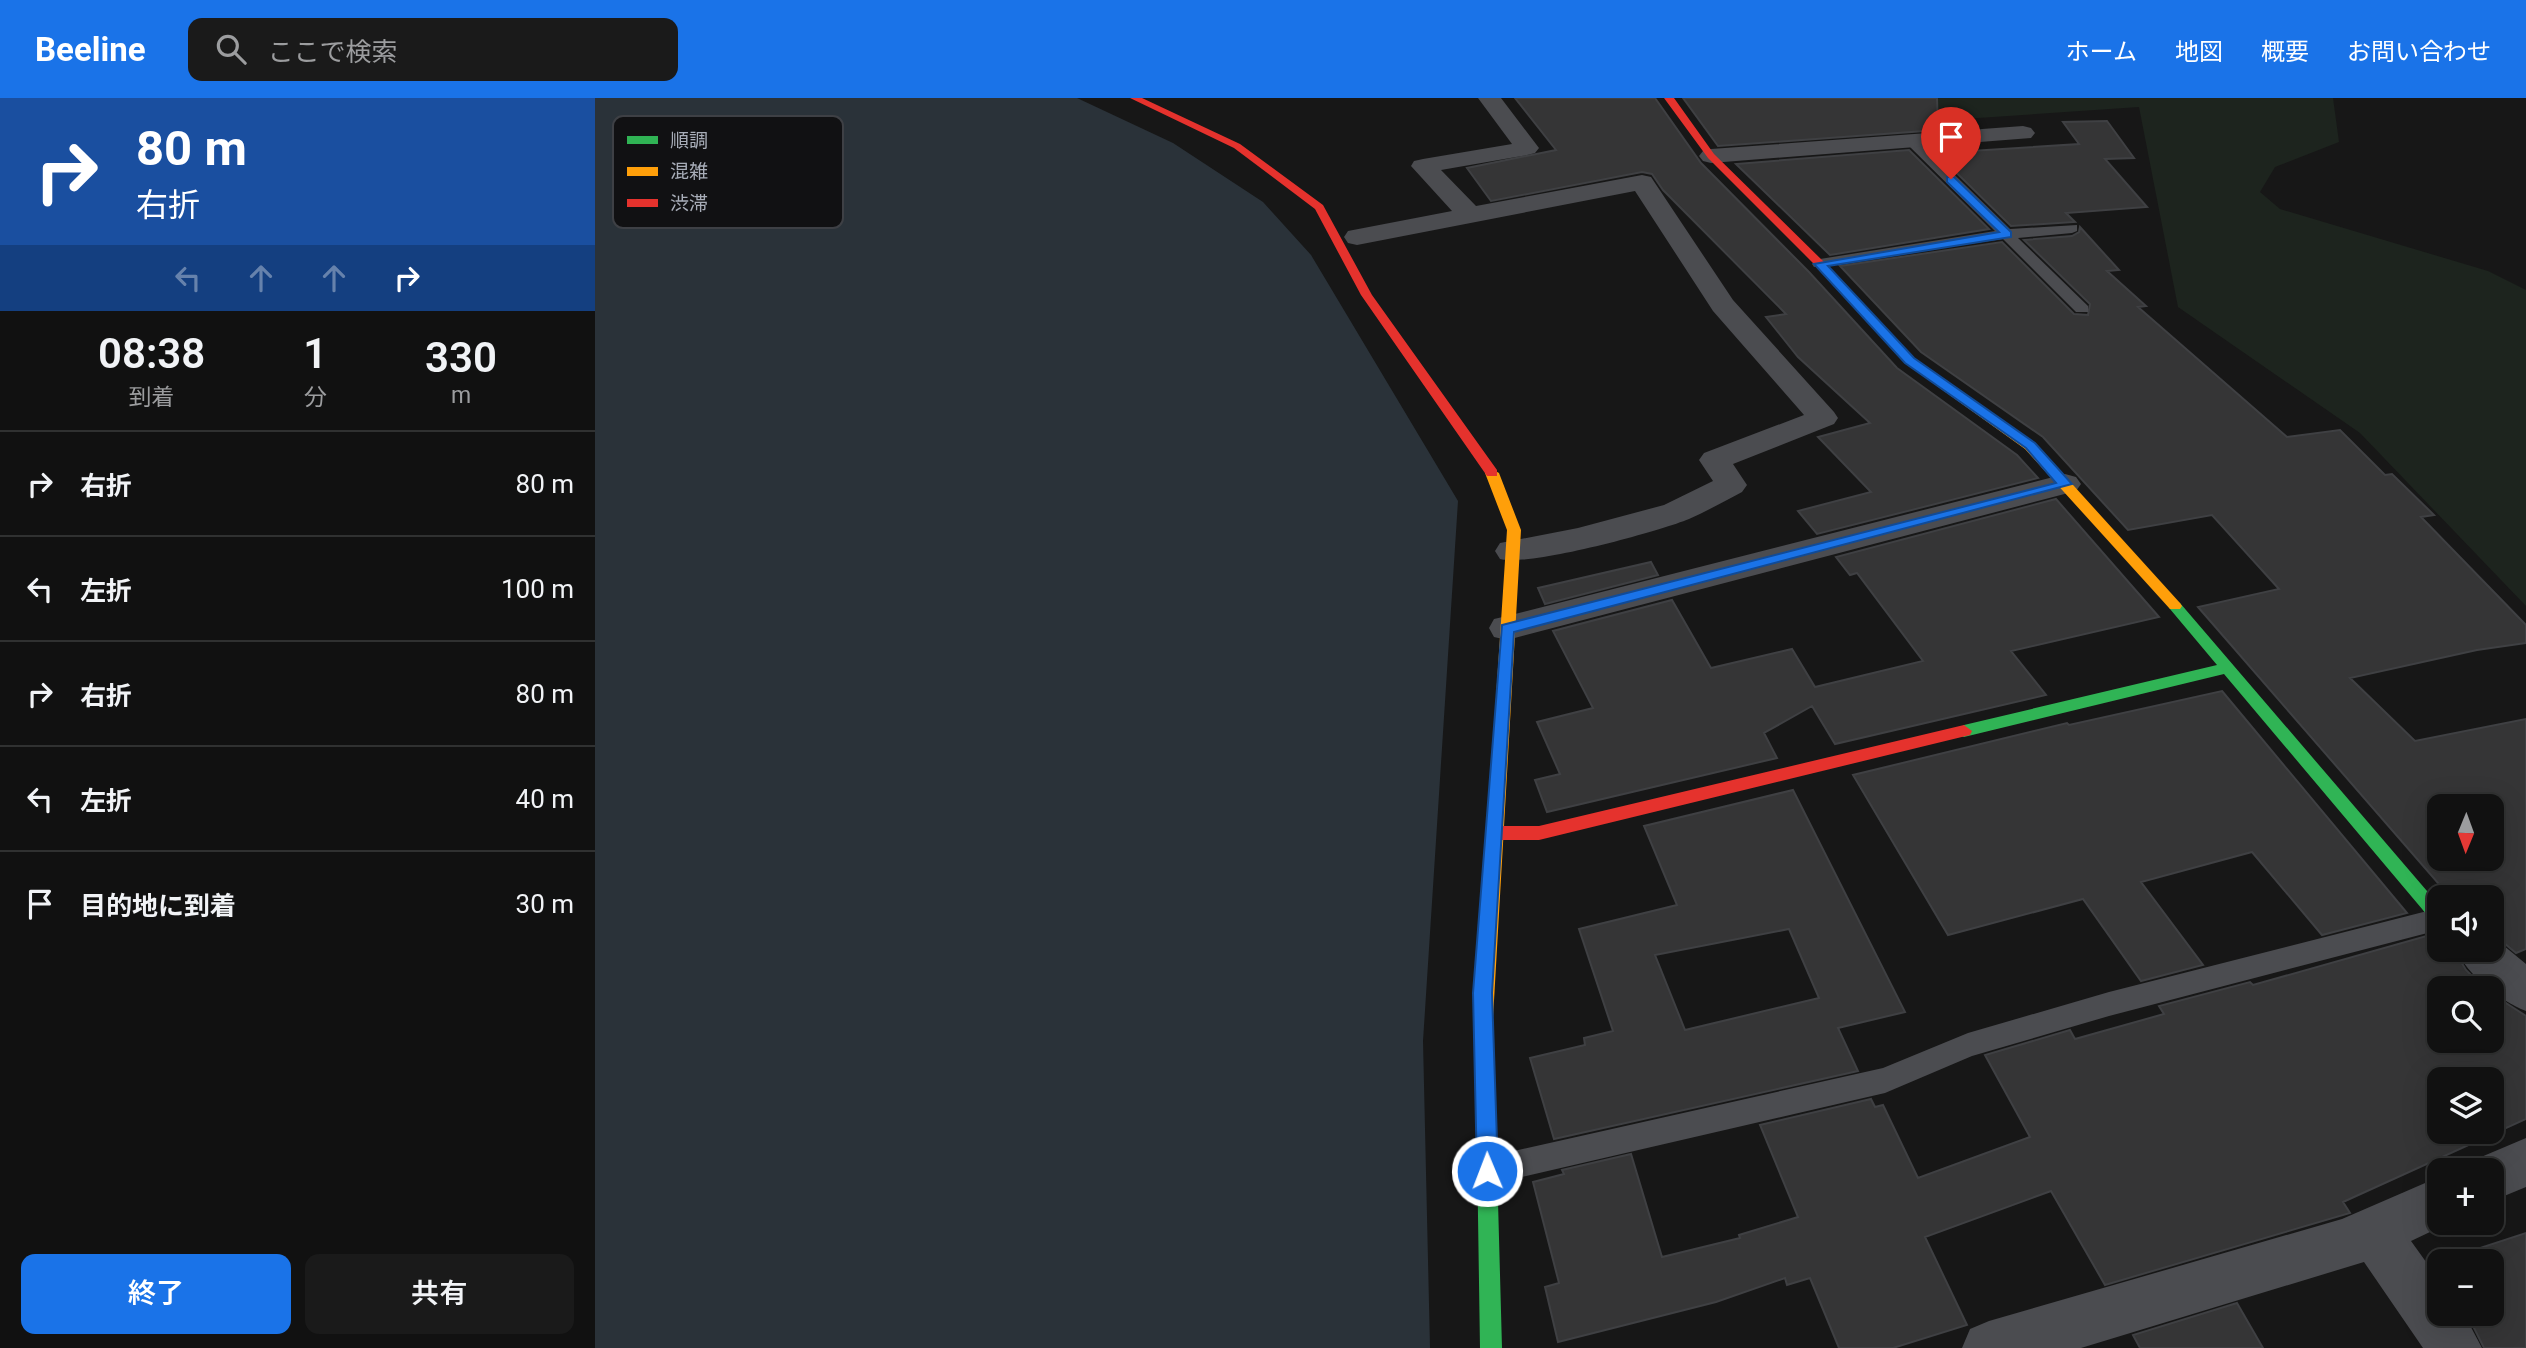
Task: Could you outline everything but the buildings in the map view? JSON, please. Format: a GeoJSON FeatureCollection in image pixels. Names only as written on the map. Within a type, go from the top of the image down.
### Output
{"type":"FeatureCollection","features":[{"type":"Feature","properties":{"kind":"street"},"geometry":{"type":"LineString","coordinates":[[1135,98],[1237,146],[1319,207],[1367,295],[1496,478],[1514,530],[1483,993],[1491,1348]]}},
{"type":"Feature","properties":{"kind":"street"},"geometry":{"type":"LineString","coordinates":[[1471,215],[1423,166],[1527,148],[1489,98]]}},
{"type":"Feature","properties":{"kind":"street"},"geometry":{"type":"LineString","coordinates":[[1669,98],[1711,156],[1820,264],[1909,360],[2030,446],[2228,668],[2427,904]]}},
{"type":"Feature","properties":{"kind":"street"},"geometry":{"type":"LineString","coordinates":[[1711,156],[2023,133]]}},
{"type":"Feature","properties":{"kind":"street"},"geometry":{"type":"LineString","coordinates":[[1357,237],[1642,182],[1723,305],[1823,418],[1715,460],[1731,485],[1676,512],[1579,539],[1512,551]]}},
{"type":"Feature","properties":{"kind":"street"},"geometry":{"type":"LineString","coordinates":[[1507,628],[2065,484]]}},
{"type":"Feature","properties":{"kind":"street"},"geometry":{"type":"LineString","coordinates":[[1494,833],[1539,833],[2228,668]]}},
{"type":"Feature","properties":{"kind":"street"},"geometry":{"type":"LineString","coordinates":[[2492,962],[2526,991]]}},
{"type":"Feature","properties":{"kind":"street"},"geometry":{"type":"LineString","coordinates":[[2504,1172],[2526,1162]]}},
{"type":"Feature","properties":{"kind":"street"},"geometry":{"type":"LineString","coordinates":[[1989,1348],[2346,1244],[2427,1208]]}},
{"type":"Feature","properties":{"kind":"street"},"geometry":{"type":"LineString","coordinates":[[2374,1232],[2455,1348]]}},
{"type":"Feature","properties":{"kind":"lane"},"geometry":{"type":"LineString","coordinates":[[1914,143],[2082,309]]}},
{"type":"Feature","properties":{"kind":"lane"},"geometry":{"type":"LineString","coordinates":[[1820,264],[2007,234],[2072,228]]}},
{"type":"Feature","properties":{"kind":"lane"},"geometry":{"type":"LineString","coordinates":[[1487,1171],[1885,1080],[1968,1045],[2109,1004],[2427,921]]}},
{"type":"Feature","properties":{"kind":"shaded area"},"geometry":{"type":"Polygon","coordinates":[[[595,98],[1077,98],[1173,143],[1263,202],[1311,255],[1458,501],[1423,1041],[1430,1348],[595,1348],[595,98]]]}},
{"type":"Feature","properties":{"kind":"shaded area"},"geometry":{"type":"Polygon","coordinates":[[[1899,98],[2333,98],[2339,142],[2275,167],[2260,192],[2280,209],[2488,271],[2526,290],[2526,606],[2360,433],[2178,307],[2139,107],[1919,122],[1899,98]]]}},
{"type":"Feature","properties":{"kind":"traffic: fast"},"geometry":{"type":"LineString","coordinates":[[2175,606],[2427,903]]}},
{"type":"Feature","properties":{"kind":"traffic: fast"},"geometry":{"type":"LineString","coordinates":[[1964,731],[2228,668]]}},
{"type":"Feature","properties":{"kind":"traffic: fast"},"geometry":{"type":"LineString","coordinates":[[1484,1018],[1491,1348]]}},
{"type":"Feature","properties":{"kind":"traffic: slow"},"geometry":{"type":"LineString","coordinates":[[1890,340],[1909,360],[2030,446],[2175,606]]}},
{"type":"Feature","properties":{"kind":"traffic: slow"},"geometry":{"type":"LineString","coordinates":[[1484,1018],[1514,530],[1492,473]]}},
{"type":"Feature","properties":{"kind":"traffic: jam"},"geometry":{"type":"LineString","coordinates":[[1135,98],[1237,146],[1319,207],[1367,295],[1492,473]]}},
{"type":"Feature","properties":{"kind":"traffic: jam"},"geometry":{"type":"LineString","coordinates":[[1669,98],[1711,156],[1820,264],[1890,340]]}},
{"type":"Feature","properties":{"kind":"traffic: jam"},"geometry":{"type":"LineString","coordinates":[[1494,833],[1539,833],[1964,731]]}},
{"type":"Feature","properties":{"kind":"route"},"geometry":{"type":"LineString","coordinates":[[1487,1171],[1483,993],[1507,628],[2065,484],[2030,446],[1909,360],[1820,264],[2007,234],[1951,179]]}}]}
